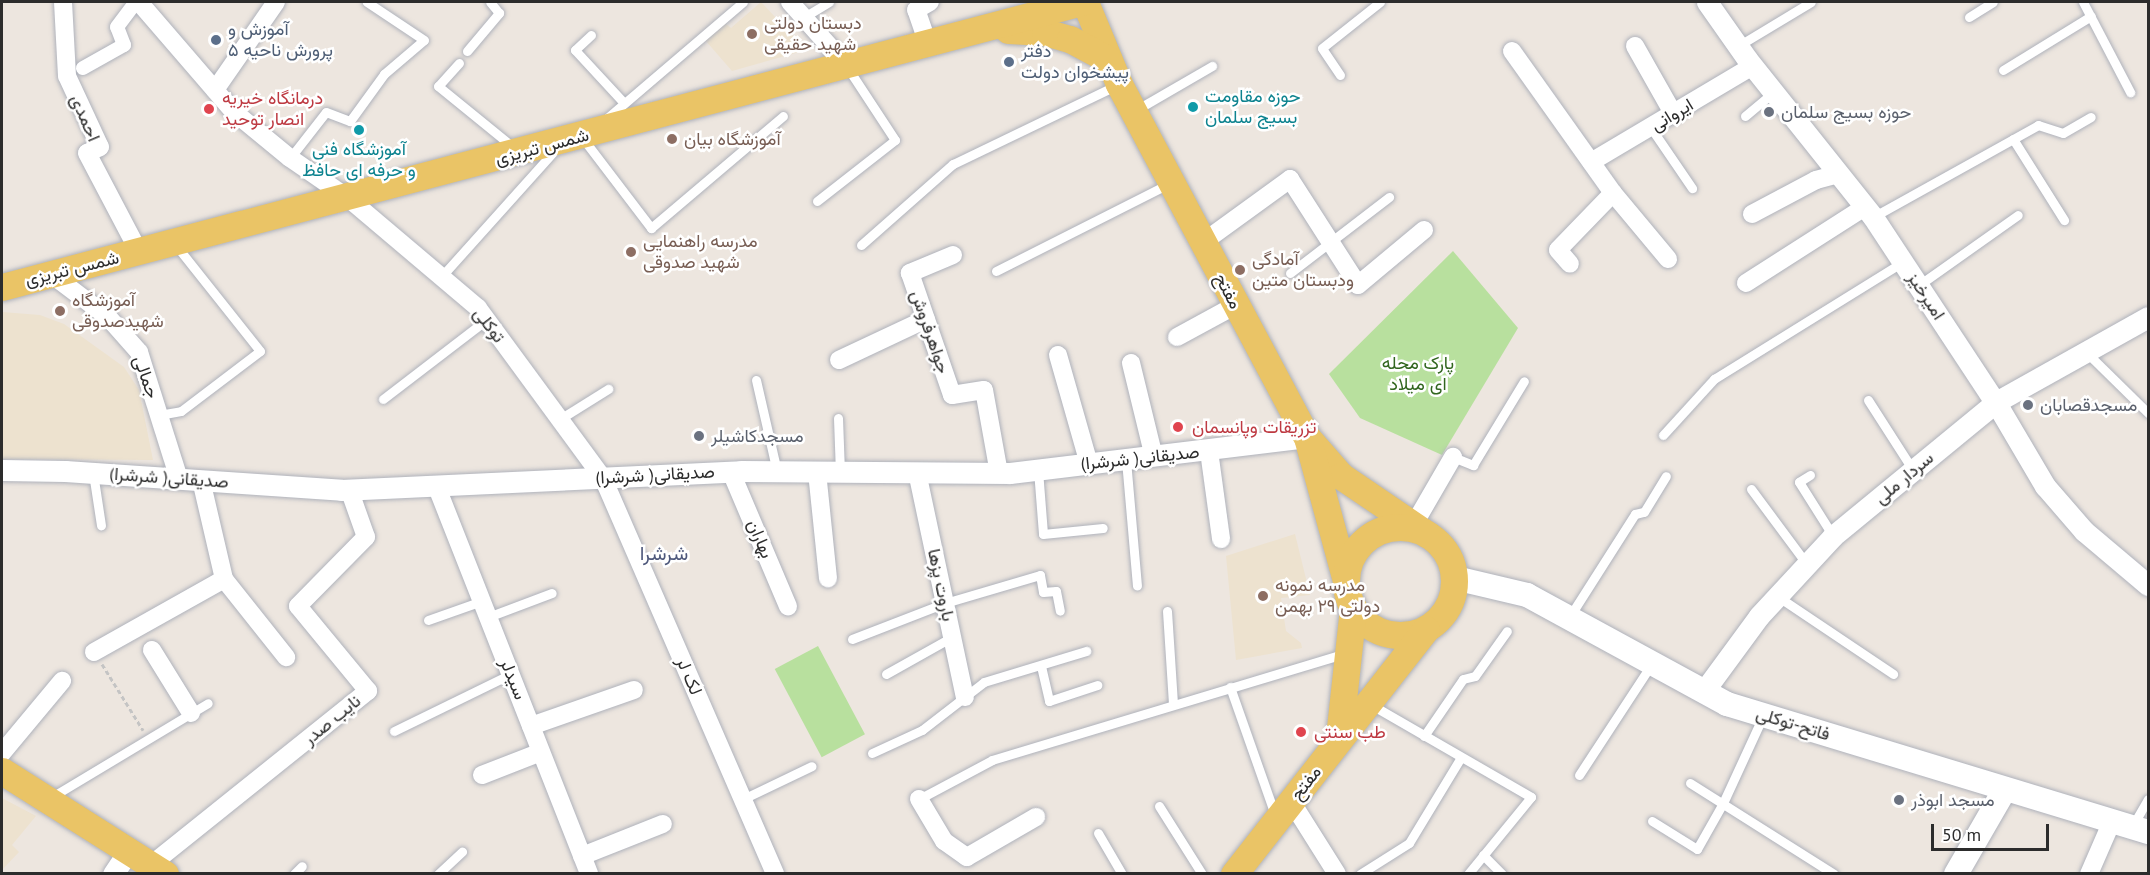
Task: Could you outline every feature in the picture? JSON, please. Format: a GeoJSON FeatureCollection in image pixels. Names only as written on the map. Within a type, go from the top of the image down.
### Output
{"type":"FeatureCollection","features":[{"type":"Feature","properties":{"kind":"main road","name":"شمس تبریزی"},"geometry":{"type":"LineString","coordinates":[[2,287],[520,153],[1083,2]]}},
{"type":"Feature","properties":{"kind":"main road","name":"مفتح"},"geometry":{"type":"LineString","coordinates":[[1083,2],[1114,72],[1170,183],[1306,437],[1341,476],[1420,530]]}},
{"type":"Feature","properties":{"kind":"main road"},"geometry":{"type":"LineString","coordinates":[[965,34],[1007,30],[1046,32],[1071,39],[1114,72]]}},
{"type":"Feature","properties":{"kind":"main road"},"geometry":{"type":"LineString","coordinates":[[1306,437],[1353,608],[1339,742]]}},
{"type":"Feature","properties":{"kind":"main road"},"geometry":{"type":"LineString","coordinates":[[1346,581],[1350,563],[1359,546],[1374,534],[1391,528],[1420,530],[1442,546],[1455,578],[1448,608],[1426,629],[1394,635],[1377,631],[1353,608]]}},
{"type":"Feature","properties":{"kind":"main road","name":"فاتح-توکلی"},"geometry":{"type":"LineString","coordinates":[[1455,578],[1527,595],[1727,704],[2131,827]]}},
{"type":"Feature","properties":{"kind":"main road","name":"مفتح"},"geometry":{"type":"LineString","coordinates":[[1234,873],[1426,629]]}},
{"type":"Feature","properties":{"kind":"main road"},"geometry":{"type":"LineString","coordinates":[[2,771],[130,849],[158,869]]}},
{"type":"Feature","properties":{"kind":"main road"},"geometry":{"type":"LineString","coordinates":[[1956,873],[2005,789]]}},
{"type":"Feature","properties":{"kind":"street","name":"احمدی"},"geometry":{"type":"LineString","coordinates":[[63,2],[67,76],[100,147],[87,153],[139,252]]}},
{"type":"Feature","properties":{"kind":"street"},"geometry":{"type":"LineString","coordinates":[[83,68],[124,45],[117,27],[138,2]]}},
{"type":"Feature","properties":{"kind":"street","name":"توکلی"},"geometry":{"type":"LineString","coordinates":[[138,2],[234,112],[290,158],[348,198],[441,277],[486,320],[603,478]]}},
{"type":"Feature","properties":{"kind":"street"},"geometry":{"type":"LineString","coordinates":[[215,90],[276,2]]}},
{"type":"Feature","properties":{"kind":"street"},"geometry":{"type":"LineString","coordinates":[[790,2],[847,66]]}},
{"type":"Feature","properties":{"kind":"street"},"geometry":{"type":"LineString","coordinates":[[928,44],[916,10],[930,2]]}},
{"type":"Feature","properties":{"kind":"street","name":"امیرخیز"},"geometry":{"type":"LineString","coordinates":[[1707,2],[1753,66],[1869,212],[1995,402],[2045,486],[2084,531],[2148,585]]}},
{"type":"Feature","properties":{"kind":"street"},"geometry":{"type":"LineString","coordinates":[[1635,46],[1674,115]]}},
{"type":"Feature","properties":{"kind":"street"},"geometry":{"type":"LineString","coordinates":[[1512,51],[1613,193],[1668,259]]}},
{"type":"Feature","properties":{"kind":"street","name":"ایروانی"},"geometry":{"type":"LineString","coordinates":[[1591,162],[1674,115],[1753,66]]}},
{"type":"Feature","properties":{"kind":"street"},"geometry":{"type":"LineString","coordinates":[[1752,214],[1816,180],[1839,174]]}},
{"type":"Feature","properties":{"kind":"street"},"geometry":{"type":"LineString","coordinates":[[1202,243],[1290,179],[1358,285],[1424,230]]}},
{"type":"Feature","properties":{"kind":"street"},"geometry":{"type":"LineString","coordinates":[[1570,264],[1558,250],[1613,193]]}},
{"type":"Feature","properties":{"kind":"street"},"geometry":{"type":"LineString","coordinates":[[1746,283],[1869,212]]}},
{"type":"Feature","properties":{"kind":"street","name":"جواهرفروش"},"geometry":{"type":"LineString","coordinates":[[953,255],[910,273],[952,395],[984,390],[999,473]]}},
{"type":"Feature","properties":{"kind":"street","name":"جمالی"},"geometry":{"type":"LineString","coordinates":[[51,274],[108,317],[139,352],[179,479]]}},
{"type":"Feature","properties":{"kind":"street"},"geometry":{"type":"LineString","coordinates":[[1177,337],[1236,305]]}},
{"type":"Feature","properties":{"kind":"street","name":"سردار ملی"},"geometry":{"type":"LineString","coordinates":[[1704,691],[1777,596],[1833,536],[1995,402],[2148,317]]}},
{"type":"Feature","properties":{"kind":"street"},"geometry":{"type":"LineString","coordinates":[[839,360],[926,319]]}},
{"type":"Feature","properties":{"kind":"street"},"geometry":{"type":"LineString","coordinates":[[1058,356],[1089,464]]}},
{"type":"Feature","properties":{"kind":"street"},"geometry":{"type":"LineString","coordinates":[[1131,363],[1154,457]]}},
{"type":"Feature","properties":{"kind":"street","name":"(شرشرا )صدیقانی"},"geometry":{"type":"LineString","coordinates":[[2,470],[93,473],[349,489],[731,472],[999,473],[1209,451],[1306,437]]}},
{"type":"Feature","properties":{"kind":"street"},"geometry":{"type":"LineString","coordinates":[[1209,451],[1221,539]]}},
{"type":"Feature","properties":{"kind":"street"},"geometry":{"type":"LineString","coordinates":[[1420,530],[1453,457]]}},
{"type":"Feature","properties":{"kind":"street","name":"بهاران"},"geometry":{"type":"LineString","coordinates":[[731,472],[788,606]]}},
{"type":"Feature","properties":{"kind":"street"},"geometry":{"type":"LineString","coordinates":[[818,472],[828,578]]}},
{"type":"Feature","properties":{"kind":"street","name":"باروت پزها"},"geometry":{"type":"LineString","coordinates":[[917,472],[964,697]]}},
{"type":"Feature","properties":{"kind":"street","name":"لک لر"},"geometry":{"type":"LineString","coordinates":[[603,478],[775,873]]}},
{"type":"Feature","properties":{"kind":"street"},"geometry":{"type":"LineString","coordinates":[[201,480],[224,579],[286,657]]}},
{"type":"Feature","properties":{"kind":"street","name":"سیدلر"},"geometry":{"type":"LineString","coordinates":[[436,485],[589,873]]}},
{"type":"Feature","properties":{"kind":"street","name":"نایب صدر"},"geometry":{"type":"LineString","coordinates":[[158,869],[368,691],[298,606],[366,537],[349,489]]}},
{"type":"Feature","properties":{"kind":"street"},"geometry":{"type":"LineString","coordinates":[[94,652],[224,579]]}},
{"type":"Feature","properties":{"kind":"street"},"geometry":{"type":"LineString","coordinates":[[152,650],[191,713]]}},
{"type":"Feature","properties":{"kind":"street"},"geometry":{"type":"LineString","coordinates":[[2,753],[62,681]]}},
{"type":"Feature","properties":{"kind":"street"},"geometry":{"type":"LineString","coordinates":[[531,726],[634,690]]}},
{"type":"Feature","properties":{"kind":"street"},"geometry":{"type":"LineString","coordinates":[[482,775],[541,752]]}},
{"type":"Feature","properties":{"kind":"street"},"geometry":{"type":"LineString","coordinates":[[918,800],[944,841],[967,857],[1036,817]]}},
{"type":"Feature","properties":{"kind":"street"},"geometry":{"type":"LineString","coordinates":[[1284,811],[1337,873]]}},
{"type":"Feature","properties":{"kind":"street"},"geometry":{"type":"LineString","coordinates":[[582,856],[663,824]]}},
{"type":"Feature","properties":{"kind":"street"},"geometry":{"type":"LineString","coordinates":[[2089,873],[2131,827]]}},
{"type":"Feature","properties":{"kind":"street"},"geometry":{"type":"LineString","coordinates":[[113,873],[130,849]]}},
{"type":"Feature","properties":{"kind":"lane"},"geometry":{"type":"LineString","coordinates":[[290,158],[326,112],[350,121],[384,74],[424,40],[367,2]]}},
{"type":"Feature","properties":{"kind":"lane"},"geometry":{"type":"LineString","coordinates":[[467,51],[499,13],[490,2]]}},
{"type":"Feature","properties":{"kind":"lane"},"geometry":{"type":"LineString","coordinates":[[441,277],[577,137],[624,103],[743,2]]}},
{"type":"Feature","properties":{"kind":"lane"},"geometry":{"type":"LineString","coordinates":[[804,17],[829,2]]}},
{"type":"Feature","properties":{"kind":"lane"},"geometry":{"type":"LineString","coordinates":[[1340,75],[1322,48],[1380,2]]}},
{"type":"Feature","properties":{"kind":"lane"},"geometry":{"type":"LineString","coordinates":[[1738,46],[1812,2]]}},
{"type":"Feature","properties":{"kind":"lane"},"geometry":{"type":"LineString","coordinates":[[1969,17],[1993,2]]}},
{"type":"Feature","properties":{"kind":"lane"},"geometry":{"type":"LineString","coordinates":[[2083,2],[2130,92]]}},
{"type":"Feature","properties":{"kind":"lane"},"geometry":{"type":"LineString","coordinates":[[2003,70],[2091,16]]}},
{"type":"Feature","properties":{"kind":"lane"},"geometry":{"type":"LineString","coordinates":[[591,35],[575,50],[624,103]]}},
{"type":"Feature","properties":{"kind":"lane"},"geometry":{"type":"LineString","coordinates":[[459,63],[438,86],[520,153]]}},
{"type":"Feature","properties":{"kind":"lane"},"geometry":{"type":"LineString","coordinates":[[817,201],[895,140],[847,66]]}},
{"type":"Feature","properties":{"kind":"lane"},"geometry":{"type":"LineString","coordinates":[[1134,111],[1212,66]]}},
{"type":"Feature","properties":{"kind":"lane"},"geometry":{"type":"LineString","coordinates":[[861,244],[953,164],[1114,72]]}},
{"type":"Feature","properties":{"kind":"lane"},"geometry":{"type":"LineString","coordinates":[[1745,116],[1774,92]]}},
{"type":"Feature","properties":{"kind":"lane"},"geometry":{"type":"LineString","coordinates":[[577,137],[651,228],[783,116]]}},
{"type":"Feature","properties":{"kind":"lane"},"geometry":{"type":"LineString","coordinates":[[1869,212],[2038,125],[2063,133],[2091,117]]}},
{"type":"Feature","properties":{"kind":"lane"},"geometry":{"type":"LineString","coordinates":[[1651,128],[1692,188]]}},
{"type":"Feature","properties":{"kind":"lane"},"geometry":{"type":"LineString","coordinates":[[2013,139],[2064,220]]}},
{"type":"Feature","properties":{"kind":"lane"},"geometry":{"type":"LineString","coordinates":[[996,271],[1170,183]]}},
{"type":"Feature","properties":{"kind":"lane"},"geometry":{"type":"LineString","coordinates":[[1290,273],[1332,244],[1389,197]]}},
{"type":"Feature","properties":{"kind":"lane"},"geometry":{"type":"LineString","coordinates":[[1918,285],[2018,215]]}},
{"type":"Feature","properties":{"kind":"lane"},"geometry":{"type":"LineString","coordinates":[[159,415],[181,411],[260,351],[174,243]]}},
{"type":"Feature","properties":{"kind":"lane"},"geometry":{"type":"LineString","coordinates":[[1663,435],[1714,380],[1903,262]]}},
{"type":"Feature","properties":{"kind":"lane"},"geometry":{"type":"LineString","coordinates":[[383,399],[486,320]]}},
{"type":"Feature","properties":{"kind":"lane"},"geometry":{"type":"LineString","coordinates":[[2086,352],[2148,413]]}},
{"type":"Feature","properties":{"kind":"lane"},"geometry":{"type":"LineString","coordinates":[[756,380],[777,472]]}},
{"type":"Feature","properties":{"kind":"lane"},"geometry":{"type":"LineString","coordinates":[[1453,457],[1473,465],[1524,381]]}},
{"type":"Feature","properties":{"kind":"lane"},"geometry":{"type":"LineString","coordinates":[[560,419],[608,389]]}},
{"type":"Feature","properties":{"kind":"lane"},"geometry":{"type":"LineString","coordinates":[[1868,400],[1913,470]]}},
{"type":"Feature","properties":{"kind":"lane"},"geometry":{"type":"LineString","coordinates":[[838,418],[840,472]]}},
{"type":"Feature","properties":{"kind":"lane"},"geometry":{"type":"LineString","coordinates":[[1126,460],[1137,586]]}},
{"type":"Feature","properties":{"kind":"lane"},"geometry":{"type":"LineString","coordinates":[[1038,470],[1043,534],[1102,528]]}},
{"type":"Feature","properties":{"kind":"lane"},"geometry":{"type":"LineString","coordinates":[[93,473],[101,525]]}},
{"type":"Feature","properties":{"kind":"lane"},"geometry":{"type":"LineString","coordinates":[[1810,475],[1799,482],[1833,536]]}},
{"type":"Feature","properties":{"kind":"lane"},"geometry":{"type":"LineString","coordinates":[[1569,618],[1635,514],[1644,512],[1666,477]]}},
{"type":"Feature","properties":{"kind":"lane"},"geometry":{"type":"LineString","coordinates":[[1751,489],[1806,563]]}},
{"type":"Feature","properties":{"kind":"lane"},"geometry":{"type":"LineString","coordinates":[[852,639],[945,603],[1040,575],[1043,592],[1056,591],[1060,611]]}},
{"type":"Feature","properties":{"kind":"lane"},"geometry":{"type":"LineString","coordinates":[[428,620],[552,593]]}},
{"type":"Feature","properties":{"kind":"lane"},"geometry":{"type":"LineString","coordinates":[[1777,596],[1893,674]]}},
{"type":"Feature","properties":{"kind":"lane"},"geometry":{"type":"LineString","coordinates":[[1167,611],[1173,703]]}},
{"type":"Feature","properties":{"kind":"lane"},"geometry":{"type":"LineString","coordinates":[[1424,736],[1463,679],[1475,676],[1507,631]]}},
{"type":"Feature","properties":{"kind":"lane"},"geometry":{"type":"LineString","coordinates":[[886,674],[952,637]]}},
{"type":"Feature","properties":{"kind":"lane"},"geometry":{"type":"LineString","coordinates":[[872,753],[922,730],[984,682],[1086,651]]}},
{"type":"Feature","properties":{"kind":"lane"},"geometry":{"type":"LineString","coordinates":[[918,800],[992,760],[1173,703],[1349,652]]}},
{"type":"Feature","properties":{"kind":"lane"},"geometry":{"type":"LineString","coordinates":[[1579,775],[1652,663]]}},
{"type":"Feature","properties":{"kind":"lane"},"geometry":{"type":"LineString","coordinates":[[1041,666],[1049,701],[1097,685]]}},
{"type":"Feature","properties":{"kind":"lane"},"geometry":{"type":"LineString","coordinates":[[394,731],[511,674]]}},
{"type":"Feature","properties":{"kind":"lane"},"geometry":{"type":"LineString","coordinates":[[1230,687],[1284,811]]}},
{"type":"Feature","properties":{"kind":"lane"},"geometry":{"type":"LineString","coordinates":[[48,799],[208,703]]}},
{"type":"Feature","properties":{"kind":"lane"},"geometry":{"type":"LineString","coordinates":[[1368,703],[1531,797],[1468,873]]}},
{"type":"Feature","properties":{"kind":"lane"},"geometry":{"type":"LineString","coordinates":[[1652,821],[1697,849],[1723,803],[1763,715]]}},
{"type":"Feature","properties":{"kind":"lane"},"geometry":{"type":"LineString","coordinates":[[1360,873],[1409,843],[1461,757]]}},
{"type":"Feature","properties":{"kind":"lane"},"geometry":{"type":"LineString","coordinates":[[743,799],[812,766]]}},
{"type":"Feature","properties":{"kind":"lane"},"geometry":{"type":"LineString","coordinates":[[1690,783],[1834,873]]}},
{"type":"Feature","properties":{"kind":"lane"},"geometry":{"type":"LineString","coordinates":[[2131,827],[2148,799]]}},
{"type":"Feature","properties":{"kind":"lane"},"geometry":{"type":"LineString","coordinates":[[1159,806],[1202,873]]}},
{"type":"Feature","properties":{"kind":"lane"},"geometry":{"type":"LineString","coordinates":[[1098,833],[1122,873]]}},
{"type":"Feature","properties":{"kind":"lane"},"geometry":{"type":"LineString","coordinates":[[438,873],[462,852]]}},
{"type":"Feature","properties":{"kind":"lane"},"geometry":{"type":"LineString","coordinates":[[1483,855],[1502,873]]}},
{"type":"Feature","properties":{"kind":"lane"},"geometry":{"type":"LineString","coordinates":[[294,873],[302,866]]}},
{"type":"Feature","properties":{"kind":"path"},"geometry":{"type":"LineString","coordinates":[[94,652],[149,739]]}},
{"type":"Feature","properties":{"kind":"shaded area","name":"دبستان دولتی شهید حقیقی"},"geometry":{"type":"Polygon","coordinates":[[[761,2],[806,50],[732,71],[705,40],[725,23],[731,28],[761,2]]]}},
{"type":"Feature","properties":{"kind":"shaded area"},"geometry":{"type":"Polygon","coordinates":[[[2,312],[40,315],[64,324],[124,367],[139,390],[153,460],[2,459],[2,312]]]}},
{"type":"Feature","properties":{"kind":"shaded area","name":"مدرسه نمونه دولتی ۲۹ بهمن"},"geometry":{"type":"Polygon","coordinates":[[[1295,534],[1310,595],[1281,598],[1286,631],[1301,643],[1302,648],[1236,660],[1226,556],[1295,534]]]}},
{"type":"Feature","properties":{"kind":"shaded area"},"geometry":{"type":"Polygon","coordinates":[[[2,798],[36,816],[12,845],[19,852],[2,870],[2,798]]]}},
{"type":"Feature","properties":{"kind":"green space","name":"پارک محله ای میلاد"},"geometry":{"type":"Polygon","coordinates":[[[1453,251],[1518,328],[1442,455],[1360,418],[1329,374],[1453,251]]]}},
{"type":"Feature","properties":{"kind":"green space"},"geometry":{"type":"Polygon","coordinates":[[[818,646],[865,734],[822,757],[775,669],[818,646]]]}},
{"type":"Feature","properties":{"kind":"place","name":"دبستان دولتی شهید حقیقی"},"geometry":{"type":"Point","coordinates":[752,34]}},
{"type":"Feature","properties":{"kind":"place","name":"آموزش و پرورش ناحیه ۵"},"geometry":{"type":"Point","coordinates":[216,40]}},
{"type":"Feature","properties":{"kind":"place","name":"دفتر پیشخوان دولت"},"geometry":{"type":"Point","coordinates":[1009,62]}},
{"type":"Feature","properties":{"kind":"place","name":"حوزه مقاومت بسیج سلمان"},"geometry":{"type":"Point","coordinates":[1193,107]}},
{"type":"Feature","properties":{"kind":"place","name":"درمانگاه خیریه انصار توحید"},"geometry":{"type":"Point","coordinates":[209,109]}},
{"type":"Feature","properties":{"kind":"place","name":"حوزه بسیج سلمان"},"geometry":{"type":"Point","coordinates":[1769,112]}},
{"type":"Feature","properties":{"kind":"place","name":"آموزشگاه فنی و حرفه ای حافظ"},"geometry":{"type":"Point","coordinates":[359,130]}},
{"type":"Feature","properties":{"kind":"place","name":"آموزشگاه بیان"},"geometry":{"type":"Point","coordinates":[672,139]}},
{"type":"Feature","properties":{"kind":"place","name":"مدرسه راهنمایی شهید صدوقی"},"geometry":{"type":"Point","coordinates":[631,252]}},
{"type":"Feature","properties":{"kind":"place","name":"آمادگی ودبستان متین"},"geometry":{"type":"Point","coordinates":[1240,270]}},
{"type":"Feature","properties":{"kind":"place","name":"آموزشگاه شهیدصدوقی"},"geometry":{"type":"Point","coordinates":[60,311]}},
{"type":"Feature","properties":{"kind":"place","name":"مسجدقصابان"},"geometry":{"type":"Point","coordinates":[2028,405]}},
{"type":"Feature","properties":{"kind":"place","name":"تزریقات وپانسمان"},"geometry":{"type":"Point","coordinates":[1178,427]}},
{"type":"Feature","properties":{"kind":"place","name":"مسجدکاشیلر"},"geometry":{"type":"Point","coordinates":[699,436]}},
{"type":"Feature","properties":{"kind":"place","name":"مدرسه نمونه دولتی ۲۹ بهمن"},"geometry":{"type":"Point","coordinates":[1263,596]}},
{"type":"Feature","properties":{"kind":"place","name":"طب سنتی"},"geometry":{"type":"Point","coordinates":[1301,732]}},
{"type":"Feature","properties":{"kind":"place","name":"مسجد ابوذر"},"geometry":{"type":"Point","coordinates":[1899,800]}},
{"type":"Feature","properties":{"kind":"district","name":"شرشرا"},"geometry":{"type":"Point","coordinates":[664,553]}}]}
